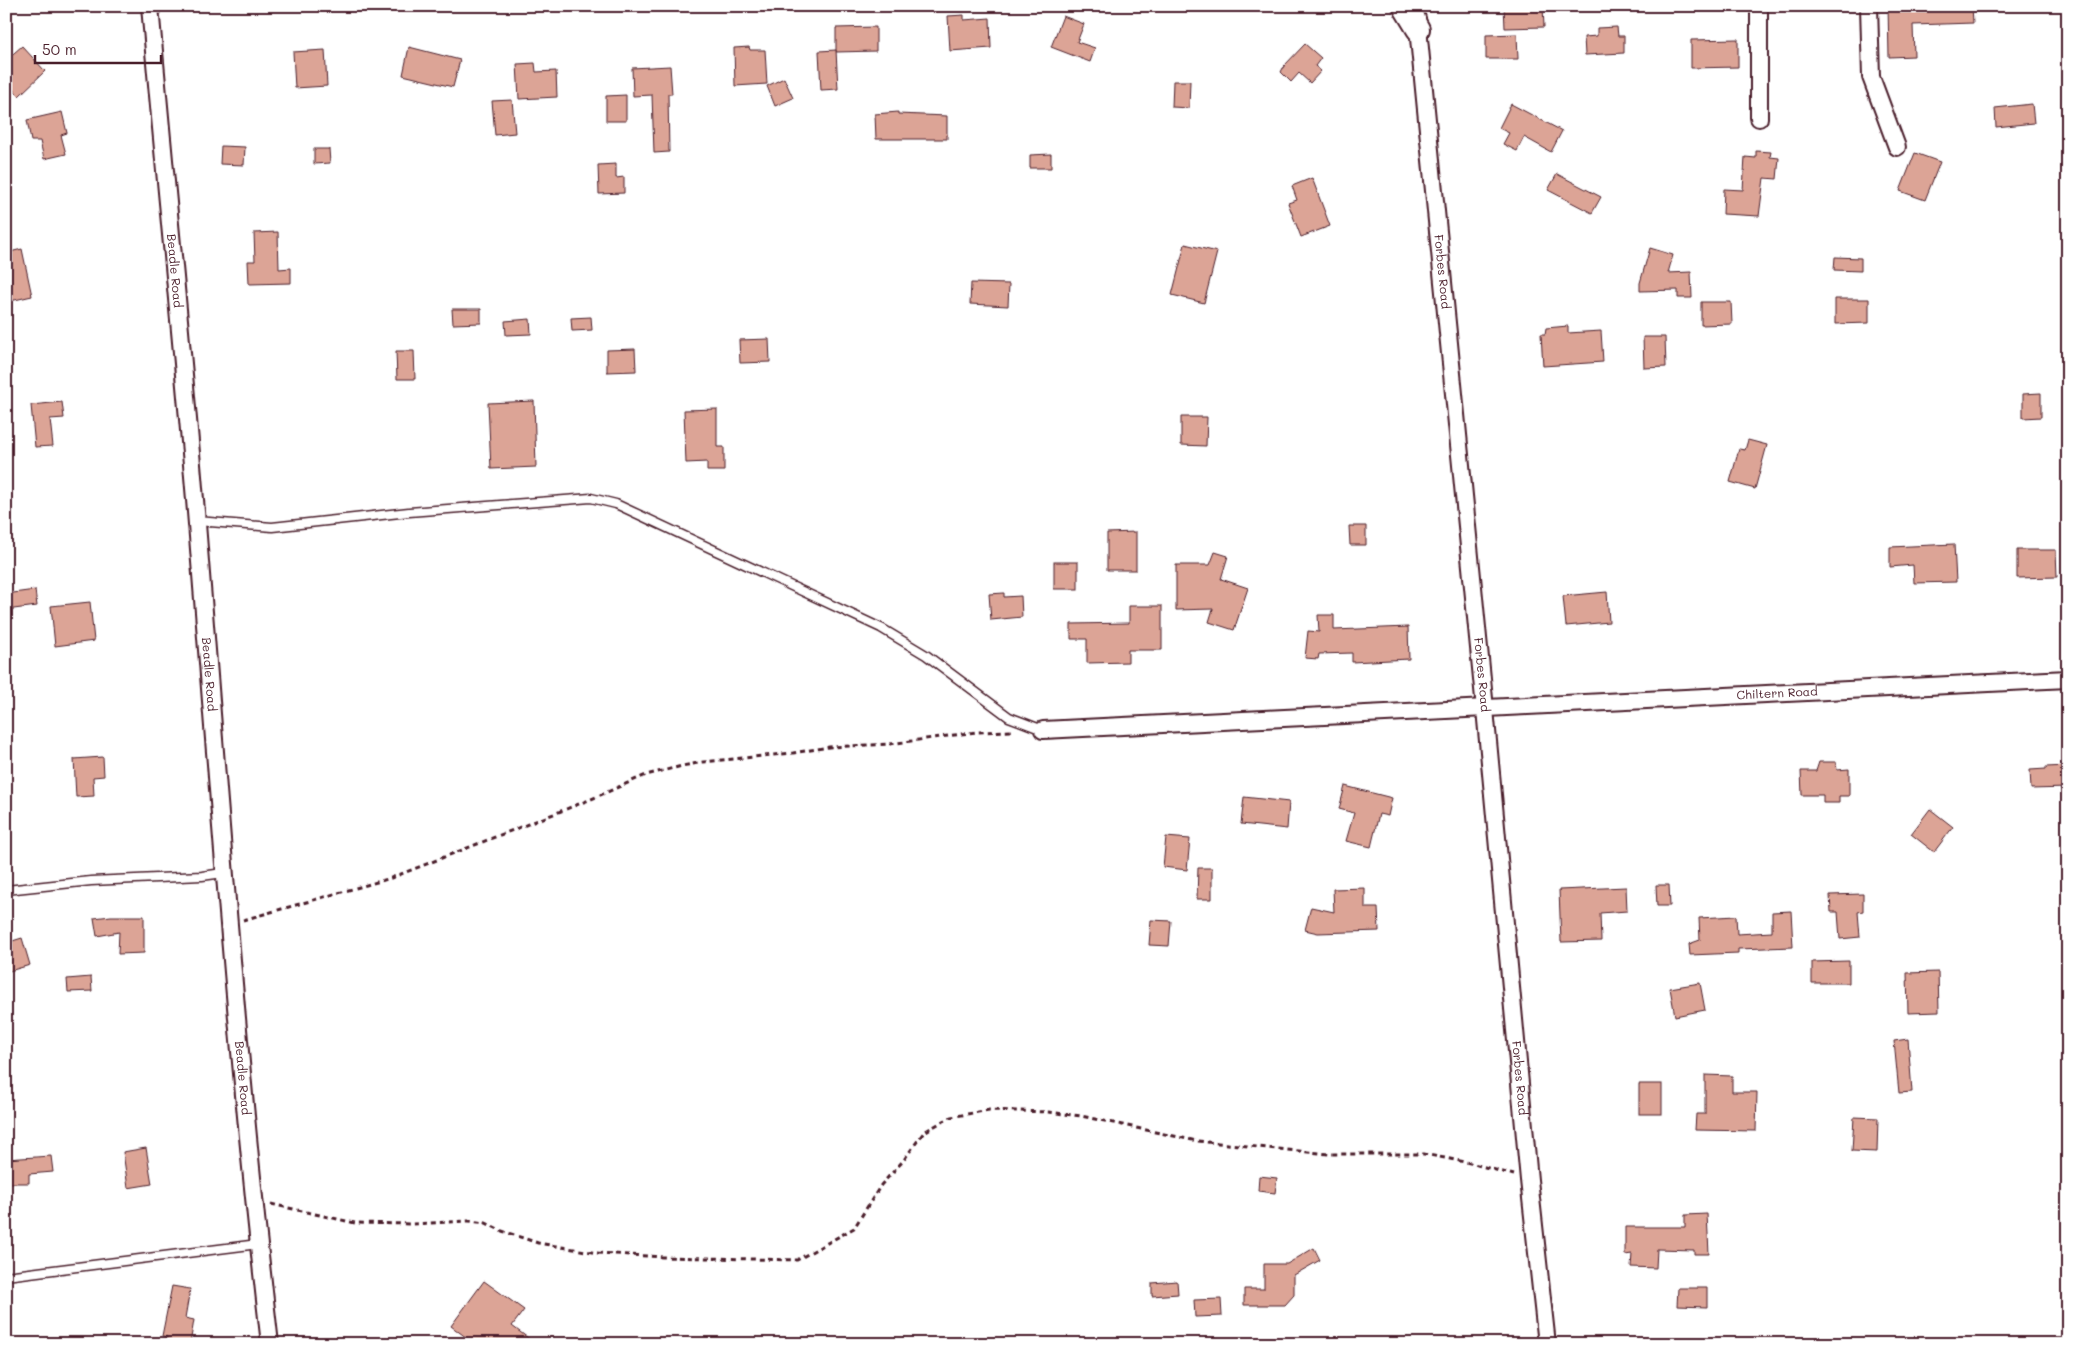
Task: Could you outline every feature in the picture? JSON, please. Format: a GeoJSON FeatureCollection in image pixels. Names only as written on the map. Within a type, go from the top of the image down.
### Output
{"type":"FeatureCollection","features":[{"type":"Feature","properties":{"kind":"main road"},"geometry":{"type":"LineString","coordinates":[[1404,6],[1418,29]]}},
{"type":"Feature","properties":{"kind":"main road"},"geometry":{"type":"LineString","coordinates":[[1418,29],[1423,6]]}},
{"type":"Feature","properties":{"kind":"street","name":"Beadle Road"},"geometry":{"type":"LineString","coordinates":[[150,6],[197,521],[223,873],[258,1244],[270,1344]]}},
{"type":"Feature","properties":{"kind":"street","name":"Forbes Road"},"geometry":{"type":"LineString","coordinates":[[1416,6],[1529,1180],[1547,1344]]}},
{"type":"Feature","properties":{"kind":"street"},"geometry":{"type":"LineString","coordinates":[[1759,6],[1759,118]]}},
{"type":"Feature","properties":{"kind":"street"},"geometry":{"type":"LineString","coordinates":[[1869,6],[1871,77],[1897,147]]}},
{"type":"Feature","properties":{"kind":"street","name":"Chiltern Road"},"geometry":{"type":"LineString","coordinates":[[1043,730],[2068,679]]}},
{"type":"Feature","properties":{"kind":"lane"},"geometry":{"type":"LineString","coordinates":[[197,521],[272,527],[380,514],[591,498],[616,504],[881,628],[926,654],[1009,717],[1043,730]]}},
{"type":"Feature","properties":{"kind":"lane"},"geometry":{"type":"LineString","coordinates":[[6,890],[91,881],[202,876],[223,873]]}},
{"type":"Feature","properties":{"kind":"lane"},"geometry":{"type":"LineString","coordinates":[[6,1276],[258,1244]]}},
{"type":"Feature","properties":{"kind":"path"},"geometry":{"type":"LineString","coordinates":[[228,924],[391,878],[589,800],[646,775],[682,766],[830,747],[890,744],[976,732],[1043,730]]}},
{"type":"Feature","properties":{"kind":"path"},"geometry":{"type":"LineString","coordinates":[[254,1200],[355,1223],[451,1224],[469,1221],[486,1223],[502,1231],[538,1243],[598,1253],[662,1257],[797,1260],[854,1228],[881,1185],[903,1161],[924,1132],[951,1117],[989,1110],[1048,1112],[1081,1116],[1206,1142],[1329,1154],[1424,1154],[1470,1163],[1529,1180]]}},
{"type":"Feature","properties":{"kind":"building"},"geometry":{"type":"Polygon","coordinates":[[[1504,6],[1543,6],[1544,27],[1505,28],[1504,6]]]}},
{"type":"Feature","properties":{"kind":"building"},"geometry":{"type":"Polygon","coordinates":[[[1888,6],[1972,6],[1973,23],[1913,25],[1914,56],[1889,57],[1888,6]]]}},
{"type":"Feature","properties":{"kind":"building"},"geometry":{"type":"Polygon","coordinates":[[[964,15],[964,20],[990,18],[991,48],[950,51],[948,16],[964,15]]]}},
{"type":"Feature","properties":{"kind":"building"},"geometry":{"type":"Polygon","coordinates":[[[1063,16],[1084,24],[1077,42],[1095,48],[1090,62],[1051,47],[1063,16]]]}},
{"type":"Feature","properties":{"kind":"building"},"geometry":{"type":"Polygon","coordinates":[[[876,27],[876,51],[836,52],[836,28],[876,27]]]}},
{"type":"Feature","properties":{"kind":"building"},"geometry":{"type":"Polygon","coordinates":[[[1617,27],[1618,36],[1624,36],[1624,53],[1585,55],[1584,37],[1597,36],[1597,28],[1617,27]]]}},
{"type":"Feature","properties":{"kind":"building"},"geometry":{"type":"Polygon","coordinates":[[[1517,34],[1518,59],[1486,59],[1486,35],[1517,34]]]}},
{"type":"Feature","properties":{"kind":"building"},"geometry":{"type":"Polygon","coordinates":[[[1738,39],[1738,67],[1691,68],[1691,40],[1738,39]]]}},
{"type":"Feature","properties":{"kind":"building"},"geometry":{"type":"Polygon","coordinates":[[[1305,44],[1321,58],[1315,66],[1321,71],[1310,83],[1299,73],[1291,82],[1281,72],[1284,66],[1305,44]]]}},
{"type":"Feature","properties":{"kind":"building"},"geometry":{"type":"Polygon","coordinates":[[[22,46],[45,71],[19,96],[6,82],[6,60],[22,46]]]}},
{"type":"Feature","properties":{"kind":"building"},"geometry":{"type":"Polygon","coordinates":[[[409,47],[460,60],[453,87],[403,75],[409,47]]]}},
{"type":"Feature","properties":{"kind":"building"},"geometry":{"type":"Polygon","coordinates":[[[749,47],[750,50],[765,50],[767,84],[735,86],[734,48],[749,47]]]}},
{"type":"Feature","properties":{"kind":"building"},"geometry":{"type":"Polygon","coordinates":[[[325,50],[327,86],[295,88],[293,52],[325,50]]]}},
{"type":"Feature","properties":{"kind":"building"},"geometry":{"type":"Polygon","coordinates":[[[836,50],[838,89],[821,90],[819,51],[836,50]]]}},
{"type":"Feature","properties":{"kind":"building"},"geometry":{"type":"Polygon","coordinates":[[[535,63],[536,72],[556,71],[557,97],[519,99],[517,64],[535,63]]]}},
{"type":"Feature","properties":{"kind":"building"},"geometry":{"type":"Polygon","coordinates":[[[670,66],[672,94],[668,94],[669,152],[654,153],[652,95],[633,96],[632,68],[670,66]]]}},
{"type":"Feature","properties":{"kind":"building"},"geometry":{"type":"Polygon","coordinates":[[[784,78],[793,98],[775,106],[767,86],[784,78]]]}},
{"type":"Feature","properties":{"kind":"building"},"geometry":{"type":"Polygon","coordinates":[[[1173,81],[1190,81],[1189,108],[1172,107],[1173,81]]]}},
{"type":"Feature","properties":{"kind":"building"},"geometry":{"type":"Polygon","coordinates":[[[626,95],[626,121],[606,121],[606,96],[626,95]]]}},
{"type":"Feature","properties":{"kind":"building"},"geometry":{"type":"Polygon","coordinates":[[[512,100],[515,133],[495,135],[492,101],[512,100]]]}},
{"type":"Feature","properties":{"kind":"building"},"geometry":{"type":"Polygon","coordinates":[[[1511,104],[1562,131],[1551,152],[1524,137],[1517,151],[1503,144],[1509,133],[1499,128],[1511,104]]]}},
{"type":"Feature","properties":{"kind":"building"},"geometry":{"type":"Polygon","coordinates":[[[2032,104],[2034,123],[1996,127],[1995,108],[2032,104]]]}},
{"type":"Feature","properties":{"kind":"building"},"geometry":{"type":"Polygon","coordinates":[[[62,112],[67,133],[61,135],[66,154],[44,159],[40,141],[31,141],[27,120],[62,112]]]}},
{"type":"Feature","properties":{"kind":"building"},"geometry":{"type":"Polygon","coordinates":[[[898,112],[898,114],[947,116],[947,139],[876,139],[875,114],[898,112]]]}},
{"type":"Feature","properties":{"kind":"building"},"geometry":{"type":"Polygon","coordinates":[[[221,146],[245,147],[244,165],[220,164],[221,146]]]}},
{"type":"Feature","properties":{"kind":"building"},"geometry":{"type":"Polygon","coordinates":[[[314,149],[329,149],[330,163],[314,164],[314,149]]]}},
{"type":"Feature","properties":{"kind":"building"},"geometry":{"type":"Polygon","coordinates":[[[1756,151],[1771,152],[1770,157],[1779,158],[1777,179],[1764,178],[1759,216],[1723,214],[1724,189],[1743,190],[1745,157],[1756,158],[1756,151]]]}},
{"type":"Feature","properties":{"kind":"building"},"geometry":{"type":"Polygon","coordinates":[[[1915,153],[1940,162],[1925,200],[1900,191],[1915,153]]]}},
{"type":"Feature","properties":{"kind":"building"},"geometry":{"type":"Polygon","coordinates":[[[1051,154],[1051,168],[1030,168],[1030,155],[1051,154]]]}},
{"type":"Feature","properties":{"kind":"building"},"geometry":{"type":"Polygon","coordinates":[[[616,164],[616,178],[624,177],[624,193],[599,194],[598,165],[616,164]]]}},
{"type":"Feature","properties":{"kind":"building"},"geometry":{"type":"Polygon","coordinates":[[[1557,174],[1601,197],[1592,213],[1548,190],[1557,174]]]}},
{"type":"Feature","properties":{"kind":"building"},"geometry":{"type":"Polygon","coordinates":[[[1312,178],[1330,226],[1301,237],[1288,203],[1297,200],[1292,186],[1312,178]]]}},
{"type":"Feature","properties":{"kind":"building"},"geometry":{"type":"Polygon","coordinates":[[[278,232],[279,269],[291,268],[291,283],[249,284],[248,261],[255,261],[254,233],[278,232]]]}},
{"type":"Feature","properties":{"kind":"building"},"geometry":{"type":"Polygon","coordinates":[[[1185,244],[1217,252],[1204,303],[1172,295],[1185,244]]]}},
{"type":"Feature","properties":{"kind":"building"},"geometry":{"type":"Polygon","coordinates":[[[1650,248],[1673,255],[1668,273],[1691,272],[1692,298],[1678,298],[1678,290],[1640,291],[1640,283],[1650,248]]]}},
{"type":"Feature","properties":{"kind":"building"},"geometry":{"type":"Polygon","coordinates":[[[22,249],[32,296],[6,302],[6,253],[22,249]]]}},
{"type":"Feature","properties":{"kind":"building"},"geometry":{"type":"Polygon","coordinates":[[[1835,257],[1861,258],[1861,271],[1834,270],[1835,257]]]}},
{"type":"Feature","properties":{"kind":"building"},"geometry":{"type":"Polygon","coordinates":[[[971,283],[1009,284],[1008,306],[970,304],[971,283]]]}},
{"type":"Feature","properties":{"kind":"building"},"geometry":{"type":"Polygon","coordinates":[[[1835,299],[1869,299],[1869,323],[1835,324],[1835,299]]]}},
{"type":"Feature","properties":{"kind":"building"},"geometry":{"type":"Polygon","coordinates":[[[1701,302],[1731,302],[1732,324],[1701,325],[1701,302]]]}},
{"type":"Feature","properties":{"kind":"building"},"geometry":{"type":"Polygon","coordinates":[[[452,309],[481,309],[481,323],[453,324],[452,309]]]}},
{"type":"Feature","properties":{"kind":"building"},"geometry":{"type":"Polygon","coordinates":[[[591,317],[592,330],[572,331],[571,318],[591,317]]]}},
{"type":"Feature","properties":{"kind":"building"},"geometry":{"type":"Polygon","coordinates":[[[530,319],[531,334],[506,335],[505,321],[530,319]]]}},
{"type":"Feature","properties":{"kind":"building"},"geometry":{"type":"Polygon","coordinates":[[[1568,326],[1568,333],[1601,331],[1603,362],[1543,366],[1541,334],[1545,334],[1546,328],[1568,326]]]}},
{"type":"Feature","properties":{"kind":"building"},"geometry":{"type":"Polygon","coordinates":[[[1643,337],[1665,337],[1666,367],[1644,368],[1643,337]]]}},
{"type":"Feature","properties":{"kind":"building"},"geometry":{"type":"Polygon","coordinates":[[[769,339],[770,362],[740,363],[739,340],[769,339]]]}},
{"type":"Feature","properties":{"kind":"building"},"geometry":{"type":"Polygon","coordinates":[[[635,349],[636,371],[607,372],[607,350],[635,349]]]}},
{"type":"Feature","properties":{"kind":"building"},"geometry":{"type":"Polygon","coordinates":[[[396,351],[414,351],[415,379],[397,379],[396,351]]]}},
{"type":"Feature","properties":{"kind":"building"},"geometry":{"type":"Polygon","coordinates":[[[2041,393],[2041,417],[2023,418],[2023,394],[2041,393]]]}},
{"type":"Feature","properties":{"kind":"building"},"geometry":{"type":"Polygon","coordinates":[[[534,401],[536,467],[491,469],[488,403],[534,401]]]}},
{"type":"Feature","properties":{"kind":"building"},"geometry":{"type":"Polygon","coordinates":[[[62,402],[64,418],[50,419],[53,446],[35,447],[31,405],[62,402]]]}},
{"type":"Feature","properties":{"kind":"building"},"geometry":{"type":"Polygon","coordinates":[[[717,409],[717,447],[724,447],[724,471],[707,471],[707,462],[686,463],[684,410],[717,409]]]}},
{"type":"Feature","properties":{"kind":"building"},"geometry":{"type":"Polygon","coordinates":[[[1181,417],[1207,417],[1206,446],[1181,445],[1181,417]]]}},
{"type":"Feature","properties":{"kind":"building"},"geometry":{"type":"Polygon","coordinates":[[[1748,440],[1767,445],[1755,489],[1730,482],[1739,449],[1745,450],[1748,440]]]}},
{"type":"Feature","properties":{"kind":"building"},"geometry":{"type":"Polygon","coordinates":[[[1349,526],[1366,526],[1366,545],[1350,545],[1349,526]]]}},
{"type":"Feature","properties":{"kind":"building"},"geometry":{"type":"Polygon","coordinates":[[[1136,532],[1136,570],[1107,570],[1107,533],[1136,532]]]}},
{"type":"Feature","properties":{"kind":"building"},"geometry":{"type":"Polygon","coordinates":[[[1954,544],[1956,582],[1914,583],[1913,565],[1890,567],[1890,547],[1954,544]]]}},
{"type":"Feature","properties":{"kind":"building"},"geometry":{"type":"Polygon","coordinates":[[[2017,550],[2056,550],[2057,577],[2017,578],[2017,550]]]}},
{"type":"Feature","properties":{"kind":"building"},"geometry":{"type":"Polygon","coordinates":[[[1215,552],[1228,556],[1221,579],[1248,588],[1234,630],[1209,622],[1213,609],[1176,610],[1176,565],[1210,565],[1215,552]]]}},
{"type":"Feature","properties":{"kind":"building"},"geometry":{"type":"Polygon","coordinates":[[[1054,562],[1078,562],[1078,589],[1054,589],[1054,562]]]}},
{"type":"Feature","properties":{"kind":"building"},"geometry":{"type":"Polygon","coordinates":[[[35,590],[37,606],[6,610],[6,594],[35,590]]]}},
{"type":"Feature","properties":{"kind":"building"},"geometry":{"type":"Polygon","coordinates":[[[1607,592],[1609,622],[1566,626],[1563,596],[1607,592]]]}},
{"type":"Feature","properties":{"kind":"building"},"geometry":{"type":"Polygon","coordinates":[[[1004,593],[1004,597],[1021,596],[1022,617],[991,620],[989,594],[1004,593]]]}},
{"type":"Feature","properties":{"kind":"building"},"geometry":{"type":"Polygon","coordinates":[[[90,602],[94,641],[55,646],[51,606],[90,602]]]}},
{"type":"Feature","properties":{"kind":"building"},"geometry":{"type":"Polygon","coordinates":[[[1129,606],[1162,606],[1162,650],[1128,650],[1128,662],[1087,663],[1087,639],[1071,639],[1071,624],[1129,623],[1129,606]]]}},
{"type":"Feature","properties":{"kind":"building"},"geometry":{"type":"Polygon","coordinates":[[[1318,615],[1334,615],[1334,630],[1408,627],[1409,659],[1352,662],[1352,653],[1319,654],[1318,659],[1305,658],[1308,631],[1319,632],[1318,615]]]}},
{"type":"Feature","properties":{"kind":"building"},"geometry":{"type":"Polygon","coordinates":[[[103,757],[104,776],[93,777],[94,796],[76,797],[74,759],[103,757]]]}},
{"type":"Feature","properties":{"kind":"building"},"geometry":{"type":"Polygon","coordinates":[[[1819,762],[1836,762],[1837,770],[1849,769],[1849,796],[1839,796],[1839,803],[1823,803],[1823,795],[1802,795],[1801,771],[1816,771],[1819,762]]]}},
{"type":"Feature","properties":{"kind":"building"},"geometry":{"type":"Polygon","coordinates":[[[2068,766],[2068,788],[2031,789],[2030,770],[2068,766]]]}},
{"type":"Feature","properties":{"kind":"building"},"geometry":{"type":"Polygon","coordinates":[[[1345,786],[1392,798],[1388,816],[1379,814],[1371,847],[1346,841],[1354,813],[1339,809],[1345,786]]]}},
{"type":"Feature","properties":{"kind":"building"},"geometry":{"type":"Polygon","coordinates":[[[1244,797],[1289,802],[1287,829],[1241,824],[1244,797]]]}},
{"type":"Feature","properties":{"kind":"building"},"geometry":{"type":"Polygon","coordinates":[[[1930,809],[1953,827],[1934,852],[1911,834],[1930,809]]]}},
{"type":"Feature","properties":{"kind":"building"},"geometry":{"type":"Polygon","coordinates":[[[1166,837],[1190,839],[1187,870],[1163,867],[1166,837]]]}},
{"type":"Feature","properties":{"kind":"building"},"geometry":{"type":"Polygon","coordinates":[[[1198,868],[1212,868],[1212,899],[1197,899],[1198,868]]]}},
{"type":"Feature","properties":{"kind":"building"},"geometry":{"type":"Polygon","coordinates":[[[1656,885],[1669,885],[1670,906],[1657,906],[1656,885]]]}},
{"type":"Feature","properties":{"kind":"building"},"geometry":{"type":"Polygon","coordinates":[[[1626,887],[1627,911],[1600,913],[1601,941],[1561,942],[1559,890],[1626,887]]]}},
{"type":"Feature","properties":{"kind":"building"},"geometry":{"type":"Polygon","coordinates":[[[1365,888],[1365,908],[1378,908],[1379,931],[1318,933],[1305,930],[1311,907],[1334,912],[1333,889],[1365,888]]]}},
{"type":"Feature","properties":{"kind":"building"},"geometry":{"type":"Polygon","coordinates":[[[1863,894],[1863,911],[1858,912],[1860,937],[1840,939],[1838,912],[1831,912],[1830,895],[1863,894]]]}},
{"type":"Feature","properties":{"kind":"building"},"geometry":{"type":"Polygon","coordinates":[[[1791,911],[1793,947],[1738,949],[1738,953],[1690,955],[1689,944],[1700,940],[1699,918],[1736,916],[1737,934],[1772,932],[1772,912],[1791,911]]]}},
{"type":"Feature","properties":{"kind":"building"},"geometry":{"type":"Polygon","coordinates":[[[144,916],[144,953],[118,954],[119,932],[97,936],[94,918],[144,916]]]}},
{"type":"Feature","properties":{"kind":"building"},"geometry":{"type":"Polygon","coordinates":[[[1151,920],[1171,921],[1169,946],[1149,945],[1151,920]]]}},
{"type":"Feature","properties":{"kind":"building"},"geometry":{"type":"Polygon","coordinates":[[[22,938],[30,965],[6,972],[6,943],[22,938]]]}},
{"type":"Feature","properties":{"kind":"building"},"geometry":{"type":"Polygon","coordinates":[[[1849,961],[1849,983],[1812,983],[1812,962],[1849,961]]]}},
{"type":"Feature","properties":{"kind":"building"},"geometry":{"type":"Polygon","coordinates":[[[1938,972],[1939,1012],[1908,1013],[1907,973],[1938,972]]]}},
{"type":"Feature","properties":{"kind":"building"},"geometry":{"type":"Polygon","coordinates":[[[91,977],[92,991],[68,992],[67,979],[91,977]]]}},
{"type":"Feature","properties":{"kind":"building"},"geometry":{"type":"Polygon","coordinates":[[[1700,983],[1705,1010],[1675,1016],[1670,988],[1700,983]]]}},
{"type":"Feature","properties":{"kind":"building"},"geometry":{"type":"Polygon","coordinates":[[[1908,1039],[1912,1092],[1899,1093],[1894,1041],[1908,1039]]]}},
{"type":"Feature","properties":{"kind":"building"},"geometry":{"type":"Polygon","coordinates":[[[1705,1075],[1732,1076],[1732,1092],[1757,1092],[1756,1131],[1695,1130],[1696,1114],[1705,1114],[1705,1075]]]}},
{"type":"Feature","properties":{"kind":"building"},"geometry":{"type":"Polygon","coordinates":[[[1639,1084],[1662,1084],[1662,1114],[1639,1114],[1639,1084]]]}},
{"type":"Feature","properties":{"kind":"building"},"geometry":{"type":"Polygon","coordinates":[[[1854,1117],[1878,1118],[1877,1152],[1852,1151],[1854,1117]]]}},
{"type":"Feature","properties":{"kind":"building"},"geometry":{"type":"Polygon","coordinates":[[[146,1148],[152,1184],[128,1188],[123,1152],[146,1148]]]}},
{"type":"Feature","properties":{"kind":"building"},"geometry":{"type":"Polygon","coordinates":[[[51,1156],[53,1172],[29,1174],[29,1183],[6,1183],[6,1159],[51,1156]]]}},
{"type":"Feature","properties":{"kind":"building"},"geometry":{"type":"Polygon","coordinates":[[[1259,1176],[1277,1178],[1275,1193],[1258,1191],[1259,1176]]]}},
{"type":"Feature","properties":{"kind":"building"},"geometry":{"type":"Polygon","coordinates":[[[1707,1214],[1709,1254],[1694,1254],[1694,1250],[1657,1249],[1656,1268],[1631,1267],[1632,1254],[1625,1255],[1625,1227],[1685,1227],[1685,1215],[1707,1214]]]}},
{"type":"Feature","properties":{"kind":"building"},"geometry":{"type":"Polygon","coordinates":[[[1314,1248],[1320,1260],[1294,1275],[1294,1295],[1285,1305],[1244,1305],[1244,1289],[1264,1289],[1264,1264],[1287,1264],[1314,1248]]]}},
{"type":"Feature","properties":{"kind":"building"},"geometry":{"type":"Polygon","coordinates":[[[484,1281],[524,1310],[512,1326],[536,1344],[475,1344],[451,1326],[484,1281]]]}},
{"type":"Feature","properties":{"kind":"building"},"geometry":{"type":"Polygon","coordinates":[[[1177,1281],[1178,1294],[1152,1296],[1152,1283],[1177,1281]]]}},
{"type":"Feature","properties":{"kind":"building"},"geometry":{"type":"Polygon","coordinates":[[[172,1286],[190,1289],[185,1318],[194,1320],[190,1344],[166,1344],[167,1337],[162,1336],[172,1286]]]}},
{"type":"Feature","properties":{"kind":"building"},"geometry":{"type":"Polygon","coordinates":[[[1678,1288],[1707,1288],[1707,1307],[1677,1306],[1678,1288]]]}},
{"type":"Feature","properties":{"kind":"building"},"geometry":{"type":"Polygon","coordinates":[[[1221,1299],[1222,1316],[1195,1317],[1194,1300],[1221,1299]]]}}]}
